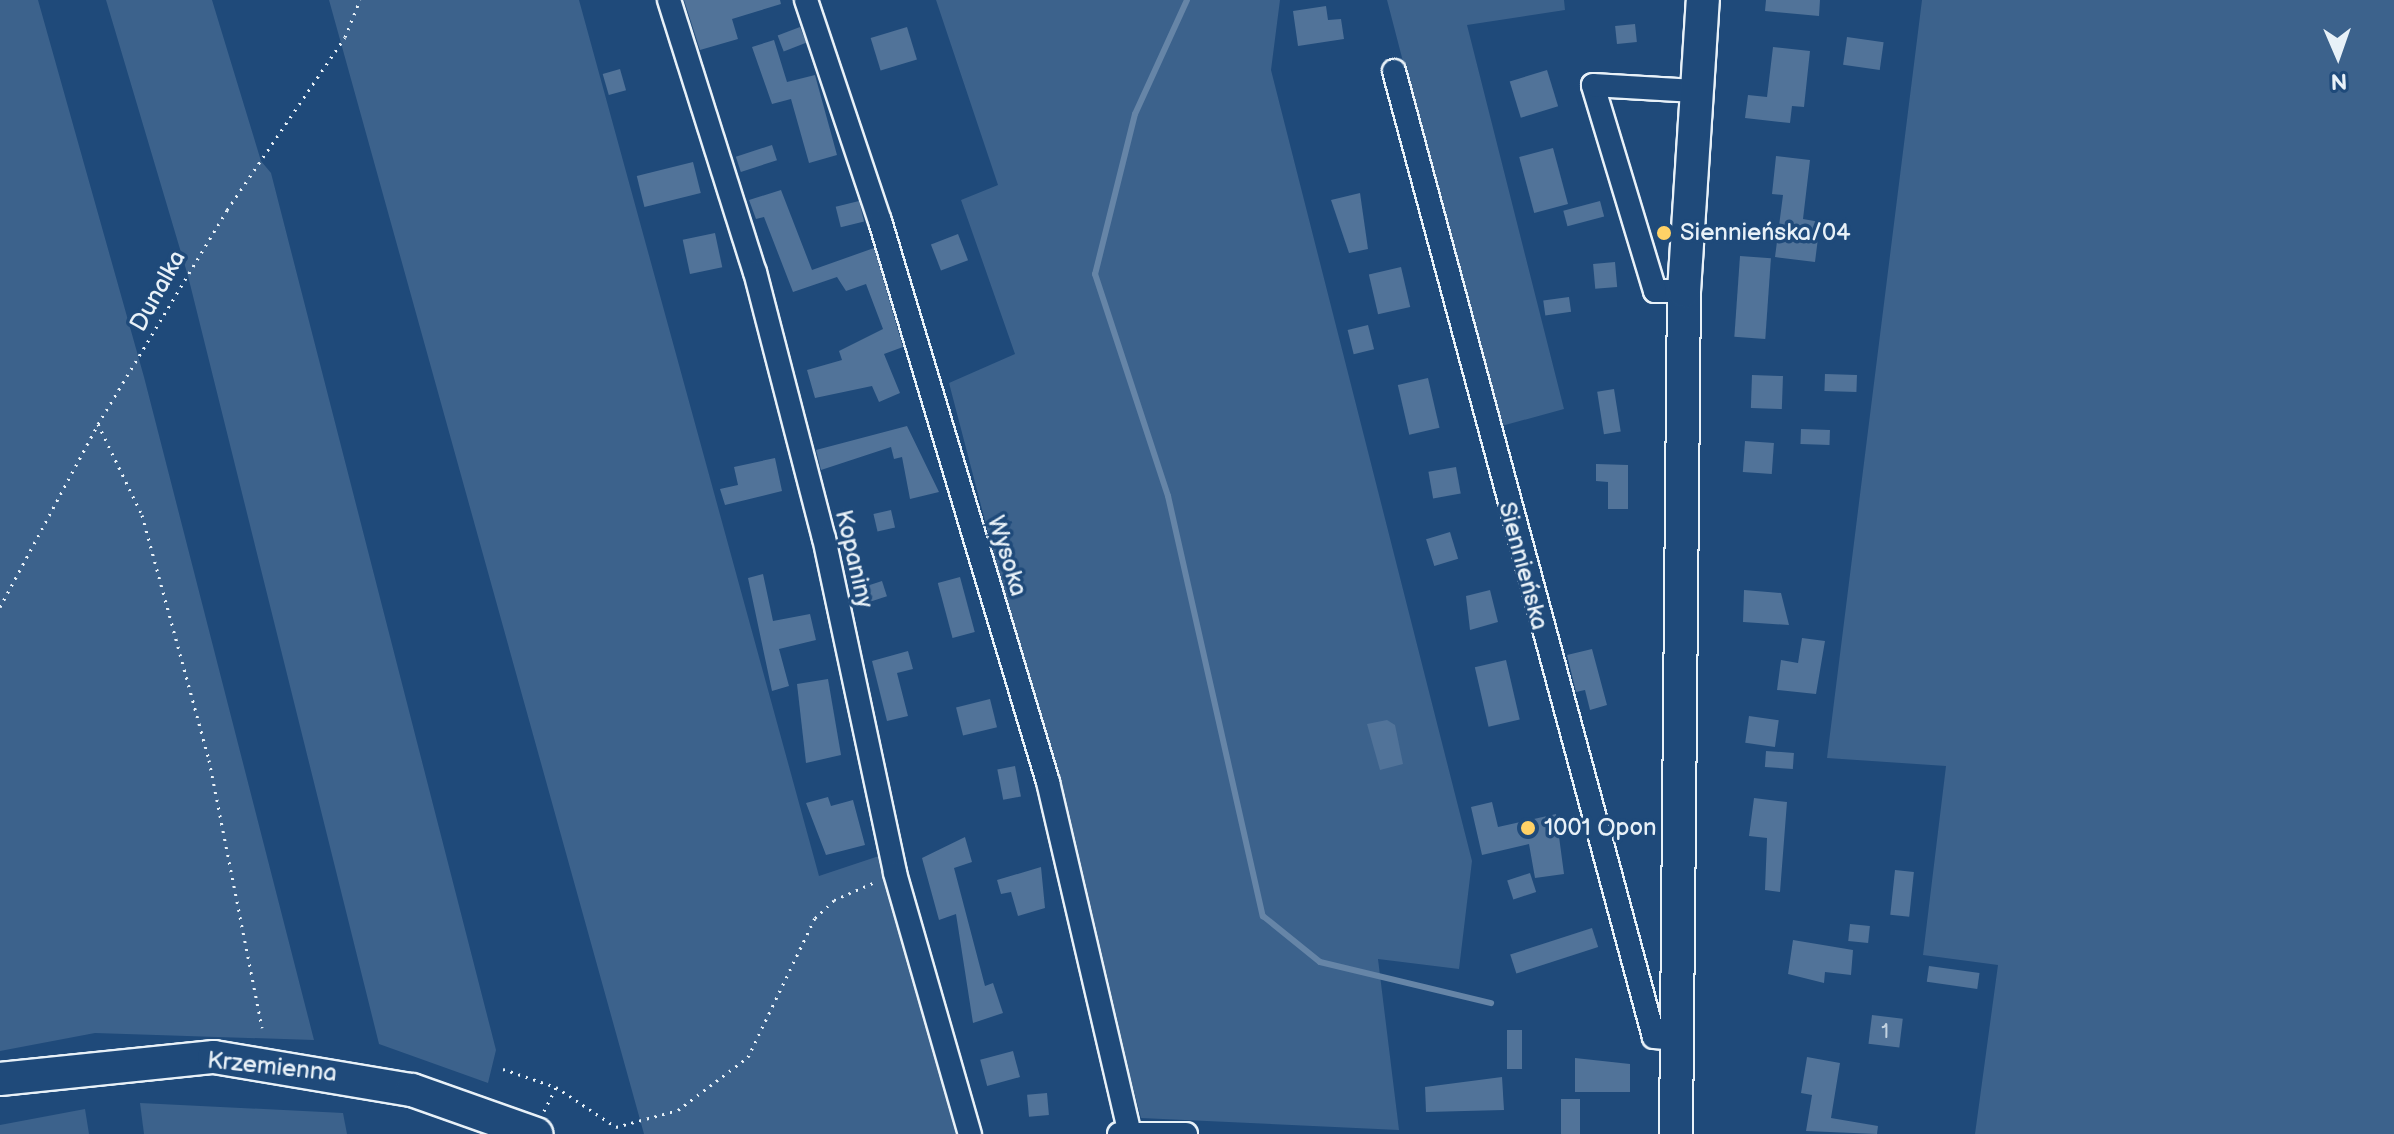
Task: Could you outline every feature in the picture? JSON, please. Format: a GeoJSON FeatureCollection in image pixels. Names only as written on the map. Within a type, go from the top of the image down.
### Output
{"type":"FeatureCollection","features":[{"type":"Feature","properties":{"kind":"main road"},"geometry":{"type":"LineString","coordinates":[[1676,1134],[1684,291],[1703,0]]}},
{"type":"Feature","properties":{"kind":"main road","name":"Krzemienna"},"geometry":{"type":"LineString","coordinates":[[0,1079],[214,1057],[412,1090],[535,1134]]}},
{"type":"Feature","properties":{"kind":"street","name":"Kopaniny"},"geometry":{"type":"LineString","coordinates":[[669,0],[755,272],[824,538],[895,873],[970,1134]]}},
{"type":"Feature","properties":{"kind":"street","name":"Wysoka"},"geometry":{"type":"LineString","coordinates":[[806,0],[880,221],[1048,782],[1126,1134]]}},
{"type":"Feature","properties":{"kind":"street","name":"Siennieńska"},"geometry":{"type":"LineString","coordinates":[[1394,71],[1654,1037],[1677,1039]]}},
{"type":"Feature","properties":{"kind":"street"},"geometry":{"type":"LineString","coordinates":[[1684,291],[1655,291],[1593,85],[1695,91]]}},
{"type":"Feature","properties":{"kind":"street"},"geometry":{"type":"LineString","coordinates":[[1126,1134],[1186,1134]]}},
{"type":"Feature","properties":{"kind":"path","name":"Dunalka"},"geometry":{"type":"LineString","coordinates":[[0,607],[98,424],[227,210],[345,37],[360,0]]}},
{"type":"Feature","properties":{"kind":"path"},"geometry":{"type":"LineString","coordinates":[[98,424],[142,515],[209,760],[262,1028]]}},
{"type":"Feature","properties":{"kind":"path"},"geometry":{"type":"LineString","coordinates":[[503,1069],[556,1087],[616,1127],[678,1110],[748,1057],[815,918],[834,900],[895,873]]}},
{"type":"Feature","properties":{"kind":"path"},"geometry":{"type":"LineString","coordinates":[[535,1134],[556,1087]]}},
{"type":"Feature","properties":{"kind":"shaded area"},"geometry":{"type":"Polygon","coordinates":[[[0,0],[38,0],[144,377],[314,1040],[95,1033],[0,1051],[0,0]]]}},
{"type":"Feature","properties":{"kind":"shaded area"},"geometry":{"type":"Polygon","coordinates":[[[106,0],[212,0],[261,161],[271,173],[496,1050],[488,1083],[379,1044],[188,276],[106,0]]]}},
{"type":"Feature","properties":{"kind":"shaded area"},"geometry":{"type":"Polygon","coordinates":[[[329,0],[579,0],[819,876],[879,856],[956,1134],[644,1134],[329,0]]]}},
{"type":"Feature","properties":{"kind":"shaded area"},"geometry":{"type":"Polygon","coordinates":[[[936,0],[1280,0],[1271,70],[1472,861],[1459,969],[1378,959],[1399,1130],[1141,1118],[949,383],[1015,354],[961,200],[998,185],[936,0]]]}},
{"type":"Feature","properties":{"kind":"shaded area"},"geometry":{"type":"Polygon","coordinates":[[[1387,0],[1564,0],[1565,10],[1467,25],[1564,409],[1498,427],[1387,0]]]}},
{"type":"Feature","properties":{"kind":"shaded area"},"geometry":{"type":"Polygon","coordinates":[[[1922,0],[2394,0],[2394,1134],[1975,1134],[1998,965],[1923,955],[1946,766],[1827,758],[1922,0]]]}},
{"type":"Feature","properties":{"kind":"shaded area"},"geometry":{"type":"Polygon","coordinates":[[[140,1103],[343,1113],[347,1134],[144,1134],[140,1103]]]}},
{"type":"Feature","properties":{"kind":"shaded area"},"geometry":{"type":"Polygon","coordinates":[[[85,1109],[89,1134],[0,1134],[0,1125],[85,1109]]]}},
{"type":"Feature","properties":{"kind":"building"},"geometry":{"type":"Polygon","coordinates":[[[684,0],[780,0],[781,4],[732,19],[738,39],[700,50],[684,0]]]}},
{"type":"Feature","properties":{"kind":"building"},"geometry":{"type":"Polygon","coordinates":[[[1766,0],[1820,0],[1819,16],[1765,11],[1766,0]]]}},
{"type":"Feature","properties":{"kind":"building"},"geometry":{"type":"Polygon","coordinates":[[[1326,6],[1328,20],[1341,19],[1344,39],[1298,46],[1293,11],[1326,6]]]}},
{"type":"Feature","properties":{"kind":"building"},"geometry":{"type":"Polygon","coordinates":[[[1635,24],[1637,42],[1617,44],[1615,26],[1635,24]]]}},
{"type":"Feature","properties":{"kind":"building"},"geometry":{"type":"Polygon","coordinates":[[[800,27],[806,43],[784,51],[778,36],[800,27]]]}},
{"type":"Feature","properties":{"kind":"building"},"geometry":{"type":"Polygon","coordinates":[[[907,27],[917,60],[881,71],[871,38],[907,27]]]}},
{"type":"Feature","properties":{"kind":"building"},"geometry":{"type":"Polygon","coordinates":[[[1847,37],[1884,42],[1880,70],[1843,65],[1847,37]]]}},
{"type":"Feature","properties":{"kind":"building"},"geometry":{"type":"Polygon","coordinates":[[[774,40],[787,82],[815,75],[837,155],[809,163],[791,99],[772,104],[752,47],[774,40]]]}},
{"type":"Feature","properties":{"kind":"building"},"geometry":{"type":"Polygon","coordinates":[[[1773,47],[1810,51],[1804,107],[1792,106],[1790,123],[1745,118],[1748,95],[1767,97],[1773,47]]]}},
{"type":"Feature","properties":{"kind":"building"},"geometry":{"type":"Polygon","coordinates":[[[620,69],[626,90],[609,95],[603,74],[620,69]]]}},
{"type":"Feature","properties":{"kind":"building"},"geometry":{"type":"Polygon","coordinates":[[[1547,70],[1558,106],[1521,118],[1510,81],[1547,70]]]}},
{"type":"Feature","properties":{"kind":"building"},"geometry":{"type":"Polygon","coordinates":[[[772,145],[777,160],[741,172],[736,157],[772,145]]]}},
{"type":"Feature","properties":{"kind":"building"},"geometry":{"type":"Polygon","coordinates":[[[1553,148],[1568,204],[1534,213],[1519,157],[1553,148]]]}},
{"type":"Feature","properties":{"kind":"building"},"geometry":{"type":"Polygon","coordinates":[[[1776,156],[1810,160],[1803,219],[1820,222],[1815,262],[1775,257],[1783,195],[1772,194],[1776,156]]]}},
{"type":"Feature","properties":{"kind":"building"},"geometry":{"type":"Polygon","coordinates":[[[693,162],[701,193],[644,207],[637,176],[693,162]]]}},
{"type":"Feature","properties":{"kind":"building"},"geometry":{"type":"Polygon","coordinates":[[[781,190],[812,270],[874,248],[903,347],[884,354],[900,393],[879,402],[872,386],[815,398],[807,370],[842,360],[839,351],[883,329],[866,284],[846,291],[837,277],[793,292],[764,217],[756,219],[749,200],[781,190]]]}},
{"type":"Feature","properties":{"kind":"building"},"geometry":{"type":"Polygon","coordinates":[[[1360,193],[1368,249],[1349,253],[1331,200],[1360,193]]]}},
{"type":"Feature","properties":{"kind":"building"},"geometry":{"type":"Polygon","coordinates":[[[859,201],[864,221],[841,227],[836,207],[859,201]]]}},
{"type":"Feature","properties":{"kind":"building"},"geometry":{"type":"Polygon","coordinates":[[[1600,201],[1604,216],[1567,226],[1563,211],[1600,201]]]}},
{"type":"Feature","properties":{"kind":"building"},"geometry":{"type":"Polygon","coordinates":[[[715,233],[722,267],[690,274],[683,240],[715,233]]]}},
{"type":"Feature","properties":{"kind":"building"},"geometry":{"type":"Polygon","coordinates":[[[958,234],[968,260],[941,271],[931,244],[958,234]]]}},
{"type":"Feature","properties":{"kind":"building"},"geometry":{"type":"Polygon","coordinates":[[[1740,256],[1771,258],[1765,339],[1734,337],[1740,256]]]}},
{"type":"Feature","properties":{"kind":"building"},"geometry":{"type":"Polygon","coordinates":[[[1615,262],[1617,287],[1595,289],[1593,264],[1615,262]]]}},
{"type":"Feature","properties":{"kind":"building"},"geometry":{"type":"Polygon","coordinates":[[[1401,267],[1410,307],[1378,314],[1369,274],[1401,267]]]}},
{"type":"Feature","properties":{"kind":"building"},"geometry":{"type":"Polygon","coordinates":[[[1569,297],[1571,312],[1545,315],[1543,301],[1569,297]]]}},
{"type":"Feature","properties":{"kind":"building"},"geometry":{"type":"Polygon","coordinates":[[[1368,325],[1374,349],[1354,354],[1348,330],[1368,325]]]}},
{"type":"Feature","properties":{"kind":"building"},"geometry":{"type":"Polygon","coordinates":[[[1825,374],[1857,375],[1856,392],[1824,391],[1825,374]]]}},
{"type":"Feature","properties":{"kind":"building"},"geometry":{"type":"Polygon","coordinates":[[[1752,375],[1783,376],[1782,409],[1751,408],[1752,375]]]}},
{"type":"Feature","properties":{"kind":"building"},"geometry":{"type":"Polygon","coordinates":[[[1428,378],[1439,428],[1409,435],[1398,385],[1428,378]]]}},
{"type":"Feature","properties":{"kind":"building"},"geometry":{"type":"Polygon","coordinates":[[[1614,389],[1621,431],[1604,434],[1597,392],[1614,389]]]}},
{"type":"Feature","properties":{"kind":"building"},"geometry":{"type":"Polygon","coordinates":[[[907,426],[939,492],[910,499],[902,457],[894,459],[891,447],[821,470],[816,450],[907,426]]]}},
{"type":"Feature","properties":{"kind":"building"},"geometry":{"type":"Polygon","coordinates":[[[1801,429],[1830,430],[1829,445],[1800,444],[1801,429]]]}},
{"type":"Feature","properties":{"kind":"building"},"geometry":{"type":"Polygon","coordinates":[[[1745,441],[1774,443],[1772,474],[1743,472],[1745,441]]]}},
{"type":"Feature","properties":{"kind":"building"},"geometry":{"type":"Polygon","coordinates":[[[775,458],[782,491],[725,505],[720,489],[738,485],[734,467],[775,458]]]}},
{"type":"Feature","properties":{"kind":"building"},"geometry":{"type":"Polygon","coordinates":[[[1596,464],[1628,465],[1628,509],[1608,509],[1608,482],[1596,481],[1596,464]]]}},
{"type":"Feature","properties":{"kind":"building"},"geometry":{"type":"Polygon","coordinates":[[[1456,467],[1461,494],[1433,498],[1428,472],[1456,467]]]}},
{"type":"Feature","properties":{"kind":"building"},"geometry":{"type":"Polygon","coordinates":[[[891,510],[895,528],[878,532],[873,514],[891,510]]]}},
{"type":"Feature","properties":{"kind":"building"},"geometry":{"type":"Polygon","coordinates":[[[1450,532],[1458,559],[1434,566],[1426,539],[1450,532]]]}},
{"type":"Feature","properties":{"kind":"building"},"geometry":{"type":"Polygon","coordinates":[[[763,574],[773,621],[810,614],[816,640],[779,649],[789,686],[772,691],[748,578],[763,574]]]}},
{"type":"Feature","properties":{"kind":"building"},"geometry":{"type":"Polygon","coordinates":[[[960,577],[975,632],[953,638],[938,583],[960,577]]]}},
{"type":"Feature","properties":{"kind":"building"},"geometry":{"type":"Polygon","coordinates":[[[882,581],[887,596],[859,605],[854,590],[882,581]]]}},
{"type":"Feature","properties":{"kind":"building"},"geometry":{"type":"Polygon","coordinates":[[[1490,590],[1498,622],[1470,630],[1466,596],[1490,590]]]}},
{"type":"Feature","properties":{"kind":"building"},"geometry":{"type":"Polygon","coordinates":[[[1744,590],[1781,593],[1789,625],[1743,622],[1744,590]]]}},
{"type":"Feature","properties":{"kind":"building"},"geometry":{"type":"Polygon","coordinates":[[[1802,638],[1825,641],[1816,694],[1777,690],[1781,660],[1798,663],[1802,638]]]}},
{"type":"Feature","properties":{"kind":"building"},"geometry":{"type":"Polygon","coordinates":[[[1592,649],[1607,705],[1590,710],[1585,690],[1576,692],[1567,655],[1592,649]]]}},
{"type":"Feature","properties":{"kind":"building"},"geometry":{"type":"Polygon","coordinates":[[[908,651],[913,669],[897,673],[908,716],[887,721],[872,661],[908,651]]]}},
{"type":"Feature","properties":{"kind":"building"},"geometry":{"type":"Polygon","coordinates":[[[1506,660],[1520,719],[1489,727],[1475,667],[1506,660]]]}},
{"type":"Feature","properties":{"kind":"building"},"geometry":{"type":"Polygon","coordinates":[[[828,679],[841,755],[806,763],[797,684],[828,679]]]}},
{"type":"Feature","properties":{"kind":"building"},"geometry":{"type":"Polygon","coordinates":[[[990,699],[997,727],[963,736],[956,707],[990,699]]]}},
{"type":"Feature","properties":{"kind":"building"},"geometry":{"type":"Polygon","coordinates":[[[1749,716],[1779,720],[1775,747],[1745,743],[1749,716]]]}},
{"type":"Feature","properties":{"kind":"building"},"geometry":{"type":"Polygon","coordinates":[[[1387,720],[1395,725],[1403,764],[1380,770],[1367,724],[1387,720]]]}},
{"type":"Feature","properties":{"kind":"building"},"geometry":{"type":"Polygon","coordinates":[[[1766,751],[1794,753],[1793,769],[1765,767],[1766,751]]]}},
{"type":"Feature","properties":{"kind":"building"},"geometry":{"type":"Polygon","coordinates":[[[1015,766],[1021,796],[1003,800],[997,769],[1015,766]]]}},
{"type":"Feature","properties":{"kind":"building"},"geometry":{"type":"Polygon","coordinates":[[[828,797],[831,806],[853,800],[865,845],[826,855],[806,803],[828,797]]]}},
{"type":"Feature","properties":{"kind":"building"},"geometry":{"type":"Polygon","coordinates":[[[1754,798],[1787,802],[1780,892],[1765,890],[1767,838],[1749,836],[1754,798]]]}},
{"type":"Feature","properties":{"kind":"building"},"geometry":{"type":"Polygon","coordinates":[[[1492,802],[1498,827],[1556,814],[1564,874],[1535,878],[1529,844],[1482,855],[1471,807],[1492,802]]]}},
{"type":"Feature","properties":{"kind":"building"},"geometry":{"type":"Polygon","coordinates":[[[965,837],[972,862],[954,868],[985,986],[993,983],[1003,1013],[973,1023],[956,914],[939,920],[922,858],[965,837]]]}},
{"type":"Feature","properties":{"kind":"building"},"geometry":{"type":"Polygon","coordinates":[[[1041,867],[1045,908],[1018,916],[1011,892],[1001,894],[997,880],[1041,867]]]}},
{"type":"Feature","properties":{"kind":"building"},"geometry":{"type":"Polygon","coordinates":[[[1895,870],[1914,872],[1909,917],[1890,915],[1895,870]]]}},
{"type":"Feature","properties":{"kind":"building"},"geometry":{"type":"Polygon","coordinates":[[[1530,873],[1536,892],[1513,899],[1507,880],[1530,873]]]}},
{"type":"Feature","properties":{"kind":"building"},"geometry":{"type":"Polygon","coordinates":[[[1850,924],[1870,926],[1868,943],[1848,941],[1850,924]]]}},
{"type":"Feature","properties":{"kind":"building"},"geometry":{"type":"Polygon","coordinates":[[[1592,928],[1598,947],[1516,974],[1510,955],[1592,928]]]}},
{"type":"Feature","properties":{"kind":"building"},"geometry":{"type":"Polygon","coordinates":[[[1793,940],[1853,950],[1851,975],[1825,972],[1824,983],[1788,974],[1793,940]]]}},
{"type":"Feature","properties":{"kind":"building"},"geometry":{"type":"Polygon","coordinates":[[[1929,966],[1980,973],[1977,989],[1927,982],[1929,966]]]}},
{"type":"Feature","properties":{"kind":"building"},"geometry":{"type":"Polygon","coordinates":[[[1872,1015],[1903,1019],[1899,1048],[1868,1044],[1872,1015]]]}},
{"type":"Feature","properties":{"kind":"building"},"geometry":{"type":"Polygon","coordinates":[[[1507,1030],[1522,1030],[1522,1069],[1507,1069],[1507,1030]]]}},
{"type":"Feature","properties":{"kind":"building"},"geometry":{"type":"Polygon","coordinates":[[[1013,1051],[1020,1077],[987,1086],[980,1060],[1013,1051]]]}},
{"type":"Feature","properties":{"kind":"building"},"geometry":{"type":"Polygon","coordinates":[[[1807,1057],[1840,1063],[1831,1118],[1878,1126],[1877,1134],[1806,1131],[1812,1095],[1801,1093],[1807,1057]]]}},
{"type":"Feature","properties":{"kind":"building"},"geometry":{"type":"Polygon","coordinates":[[[1575,1058],[1630,1064],[1630,1092],[1575,1092],[1575,1058]]]}},
{"type":"Feature","properties":{"kind":"building"},"geometry":{"type":"Polygon","coordinates":[[[1502,1077],[1504,1110],[1426,1112],[1425,1087],[1502,1077]]]}},
{"type":"Feature","properties":{"kind":"building"},"geometry":{"type":"Polygon","coordinates":[[[1047,1093],[1049,1115],[1029,1117],[1027,1095],[1047,1093]]]}},
{"type":"Feature","properties":{"kind":"building"},"geometry":{"type":"Polygon","coordinates":[[[1561,1099],[1580,1099],[1580,1134],[1561,1134],[1561,1099]]]}},
{"type":"Feature","properties":{"kind":"waterway"},"geometry":{"type":"LineString","coordinates":[[1187,0],[1135,114],[1095,274],[1168,496],[1263,916],[1320,962],[1491,1003]]}},
{"type":"Feature","properties":{"kind":"place","name":"Siennieńska/04"},"geometry":{"type":"Point","coordinates":[1664,233]}},
{"type":"Feature","properties":{"kind":"place","name":"1001 Opon"},"geometry":{"type":"Point","coordinates":[1528,828]}}]}
